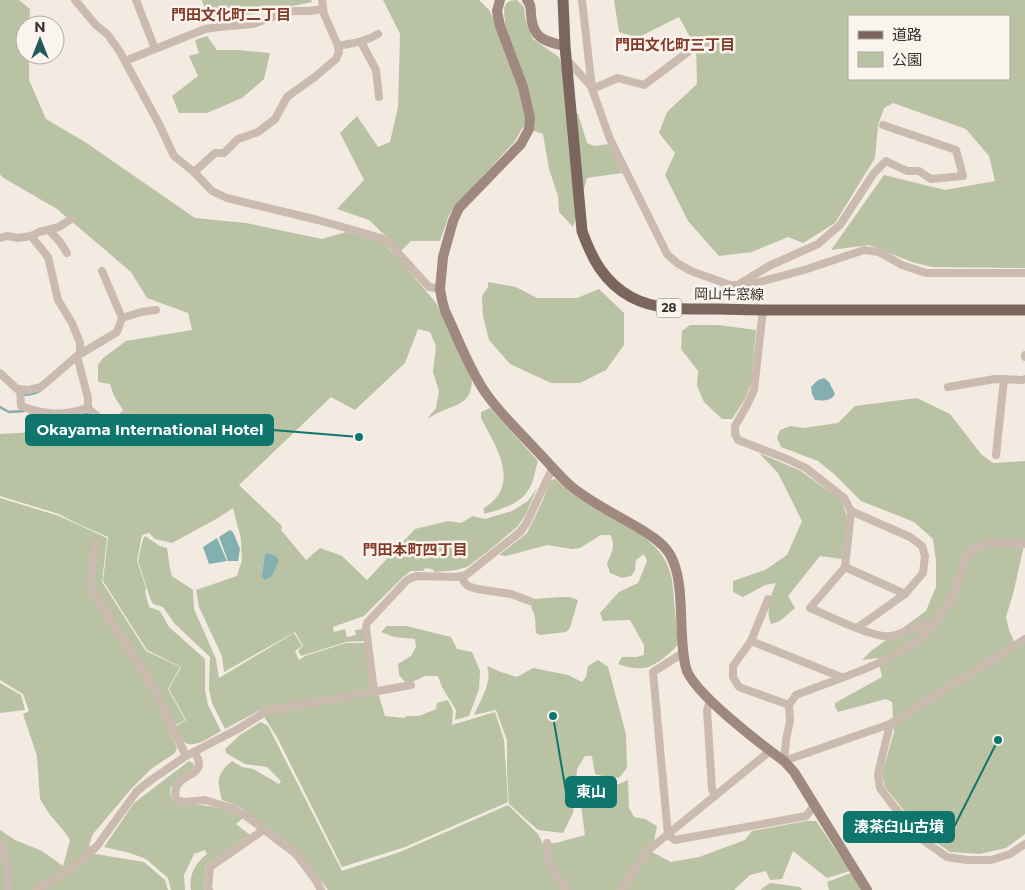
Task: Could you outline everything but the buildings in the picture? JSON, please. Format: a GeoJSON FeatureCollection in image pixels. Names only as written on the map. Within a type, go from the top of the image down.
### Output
{"type":"FeatureCollection","features":[{"type":"Feature","properties":{"kind":"main road","name":"岡山牛窓線"},"geometry":{"type":"LineString","coordinates":[[564,0],[566,59],[582,231],[599,269],[613,284],[631,297],[651,304],[673,308],[1025,310]]}},
{"type":"Feature","properties":{"kind":"street"},"geometry":{"type":"LineString","coordinates":[[75,0],[95,24],[108,35],[120,52],[174,156],[194,172],[212,191],[227,198],[318,220],[381,238],[390,244],[429,287],[440,289]]}},
{"type":"Feature","properties":{"kind":"street"},"geometry":{"type":"LineString","coordinates":[[136,0],[155,49]]}},
{"type":"Feature","properties":{"kind":"street"},"geometry":{"type":"LineString","coordinates":[[194,172],[215,153],[224,153],[238,139],[258,132],[275,119],[288,97],[336,59],[339,52],[338,46],[324,14],[322,0]]}},
{"type":"Feature","properties":{"kind":"street"},"geometry":{"type":"LineString","coordinates":[[500,0],[497,11],[500,26],[523,87],[530,118],[529,129],[522,144],[459,208],[453,221],[443,256],[440,289],[445,311],[474,373],[501,412],[571,486],[657,540],[669,554],[675,565],[678,580],[686,670],[697,687],[710,700],[784,761],[794,772],[867,890]]}},
{"type":"Feature","properties":{"kind":"street"},"geometry":{"type":"LineString","coordinates":[[527,0],[531,8],[533,28],[538,36],[548,42],[565,46]]}},
{"type":"Feature","properties":{"kind":"street"},"geometry":{"type":"LineString","coordinates":[[582,0],[591,88],[610,139],[668,254],[677,263],[691,271],[730,286],[748,286],[864,250],[879,252],[902,265],[926,273],[1025,273]]}},
{"type":"Feature","properties":{"kind":"street"},"geometry":{"type":"LineString","coordinates":[[125,61],[205,29],[253,24],[287,12],[323,9]]}},
{"type":"Feature","properties":{"kind":"street"},"geometry":{"type":"LineString","coordinates":[[338,46],[361,42],[378,34]]}},
{"type":"Feature","properties":{"kind":"street"},"geometry":{"type":"LineString","coordinates":[[361,42],[376,70],[379,97]]}},
{"type":"Feature","properties":{"kind":"street"},"geometry":{"type":"LineString","coordinates":[[591,88],[618,78],[644,85],[688,52]]}},
{"type":"Feature","properties":{"kind":"street"},"geometry":{"type":"LineString","coordinates":[[566,59],[591,88]]}},
{"type":"Feature","properties":{"kind":"street"},"geometry":{"type":"LineString","coordinates":[[738,286],[768,266],[818,244],[840,225],[874,173],[886,161],[907,171],[919,171],[931,179],[963,176],[956,150],[883,126]]}},
{"type":"Feature","properties":{"kind":"street"},"geometry":{"type":"LineString","coordinates":[[0,238],[7,236],[18,238],[31,236],[60,227],[71,219]]}},
{"type":"Feature","properties":{"kind":"street"},"geometry":{"type":"LineString","coordinates":[[49,230],[67,253]]}},
{"type":"Feature","properties":{"kind":"street"},"geometry":{"type":"LineString","coordinates":[[31,236],[48,257],[58,300],[72,323],[80,343],[79,355],[88,398],[88,408],[98,417],[115,423],[121,421],[127,413]]}},
{"type":"Feature","properties":{"kind":"street"},"geometry":{"type":"LineString","coordinates":[[20,392],[41,387],[79,355],[117,332],[122,318],[102,271]]}},
{"type":"Feature","properties":{"kind":"street"},"geometry":{"type":"LineString","coordinates":[[122,318],[156,310]]}},
{"type":"Feature","properties":{"kind":"street"},"geometry":{"type":"LineString","coordinates":[[763,310],[754,390],[735,426],[735,434],[738,440],[806,468],[844,498],[851,511],[845,566],[810,608],[857,628],[882,636],[891,636],[927,624],[935,624]]}},
{"type":"Feature","properties":{"kind":"street"},"geometry":{"type":"LineString","coordinates":[[0,372],[20,392],[21,406],[32,411],[53,414],[70,413],[88,408]]}},
{"type":"Feature","properties":{"kind":"street"},"geometry":{"type":"LineString","coordinates":[[948,387],[995,379],[1025,379]]}},
{"type":"Feature","properties":{"kind":"street"},"geometry":{"type":"LineString","coordinates":[[996,455],[1004,380]]}},
{"type":"Feature","properties":{"kind":"street"},"geometry":{"type":"LineString","coordinates":[[374,691],[366,628],[367,622],[407,580],[416,576],[456,577],[466,575],[520,532],[526,524],[553,467]]}},
{"type":"Feature","properties":{"kind":"street"},"geometry":{"type":"LineString","coordinates":[[851,511],[910,537],[922,546],[925,556],[923,573],[905,594],[857,628]]}},
{"type":"Feature","properties":{"kind":"street"},"geometry":{"type":"LineString","coordinates":[[96,543],[90,581],[91,589],[153,687],[186,756]]}},
{"type":"Feature","properties":{"kind":"street"},"geometry":{"type":"LineString","coordinates":[[784,761],[790,720],[789,705],[796,695],[878,663],[913,644],[935,624],[953,599],[971,550],[992,543],[1025,544]]}},
{"type":"Feature","properties":{"kind":"street"},"geometry":{"type":"LineString","coordinates":[[845,566],[905,594]]}},
{"type":"Feature","properties":{"kind":"street"},"geometry":{"type":"LineString","coordinates":[[462,576],[468,586],[511,594],[530,601]]}},
{"type":"Feature","properties":{"kind":"street"},"geometry":{"type":"LineString","coordinates":[[768,599],[751,641],[733,666],[733,677],[739,687],[789,705]]}},
{"type":"Feature","properties":{"kind":"street"},"geometry":{"type":"LineString","coordinates":[[784,761],[890,724],[1025,639]]}},
{"type":"Feature","properties":{"kind":"street"},"geometry":{"type":"LineString","coordinates":[[751,641],[841,678]]}},
{"type":"Feature","properties":{"kind":"street"},"geometry":{"type":"LineString","coordinates":[[683,653],[654,672],[668,835],[675,840],[806,816],[815,805]]}},
{"type":"Feature","properties":{"kind":"street"},"geometry":{"type":"LineString","coordinates":[[36,890],[70,869],[97,846],[137,791],[151,780],[186,756],[267,711],[411,685]]}},
{"type":"Feature","properties":{"kind":"street"},"geometry":{"type":"LineString","coordinates":[[710,700],[707,710],[712,789],[715,796]]}},
{"type":"Feature","properties":{"kind":"street"},"geometry":{"type":"LineString","coordinates":[[890,724],[878,774],[880,788],[920,838],[947,857],[968,860],[991,860],[1010,854],[1025,844]]}},
{"type":"Feature","properties":{"kind":"street"},"geometry":{"type":"LineString","coordinates":[[621,890],[646,852],[770,751]]}},
{"type":"Feature","properties":{"kind":"street"},"geometry":{"type":"LineString","coordinates":[[194,752],[199,762],[198,768],[178,783],[174,794],[176,799],[185,802],[205,800],[234,808],[296,854],[315,879],[320,890]]}},
{"type":"Feature","properties":{"kind":"street"},"geometry":{"type":"LineString","coordinates":[[209,890],[210,867],[263,830]]}},
{"type":"Feature","properties":{"kind":"street"},"geometry":{"type":"LineString","coordinates":[[0,842],[7,861],[8,890]]}},
{"type":"Feature","properties":{"kind":"street"},"geometry":{"type":"LineString","coordinates":[[547,843],[547,858],[552,870],[567,890]]}},
{"type":"Feature","properties":{"kind":"green space"},"geometry":{"type":"Polygon","coordinates":[[[0,0],[19,0],[30,9],[30,15],[15,15],[15,65],[29,65],[29,80],[46,119],[85,142],[195,218],[246,223],[322,239],[346,232],[381,241],[436,303],[472,381],[467,398],[427,419],[436,408],[439,391],[433,372],[436,346],[430,332],[418,329],[405,363],[355,410],[331,397],[239,485],[282,526],[281,530],[306,560],[320,548],[342,556],[367,580],[415,529],[448,521],[461,523],[473,516],[485,519],[512,511],[528,501],[537,488],[526,514],[517,527],[467,567],[435,572],[432,569],[425,568],[423,571],[411,571],[364,616],[333,627],[334,632],[345,629],[347,637],[356,635],[355,630],[364,629],[365,641],[346,642],[301,656],[298,651],[303,646],[295,632],[224,672],[222,656],[199,607],[196,590],[237,576],[242,560],[241,539],[233,508],[172,543],[155,539],[149,533],[142,535],[137,561],[146,588],[149,607],[160,611],[169,627],[205,659],[205,690],[208,705],[221,731],[206,740],[194,744],[184,742],[175,727],[186,720],[169,689],[181,667],[147,650],[103,581],[108,537],[59,514],[0,496],[0,434],[52,431],[101,439],[123,410],[114,396],[110,384],[98,382],[98,365],[103,358],[126,341],[192,330],[188,313],[147,298],[131,272],[57,209],[2,177],[0,174],[0,0]]]}},
{"type":"Feature","properties":{"kind":"green space"},"geometry":{"type":"Polygon","coordinates":[[[202,0],[311,0],[312,2],[254,14],[208,19],[202,0]]]}},
{"type":"Feature","properties":{"kind":"green space"},"geometry":{"type":"Polygon","coordinates":[[[383,0],[479,0],[489,10],[496,23],[505,23],[505,7],[508,2],[517,0],[524,7],[525,18],[533,39],[559,57],[564,72],[566,108],[578,114],[587,143],[594,146],[609,144],[622,173],[587,178],[573,227],[559,212],[558,196],[549,169],[543,134],[523,127],[515,141],[455,206],[449,215],[440,241],[411,241],[401,251],[369,220],[337,209],[364,180],[340,133],[357,116],[378,147],[390,142],[398,107],[400,34],[383,0]]]}},
{"type":"Feature","properties":{"kind":"green space"},"geometry":{"type":"Polygon","coordinates":[[[614,0],[1025,0],[1025,268],[932,267],[912,262],[869,245],[831,250],[884,175],[945,190],[995,181],[989,156],[966,129],[893,103],[884,108],[878,125],[875,158],[835,223],[803,243],[788,237],[752,252],[719,256],[688,221],[665,175],[675,153],[659,133],[667,112],[697,84],[696,48],[679,17],[637,38],[619,32],[614,0]]]}},
{"type":"Feature","properties":{"kind":"green space"},"geometry":{"type":"Polygon","coordinates":[[[207,36],[217,50],[270,53],[264,79],[242,98],[207,113],[179,113],[172,96],[198,76],[189,56],[199,53],[195,40],[207,36]]]}},
{"type":"Feature","properties":{"kind":"green space"},"geometry":{"type":"Polygon","coordinates":[[[488,282],[516,287],[537,298],[577,298],[599,289],[624,313],[624,345],[606,370],[580,383],[551,383],[510,364],[489,340],[483,316],[482,296],[488,287],[488,282]]]}},
{"type":"Feature","properties":{"kind":"green space"},"geometry":{"type":"Polygon","coordinates":[[[690,325],[718,325],[756,330],[751,384],[745,399],[732,419],[722,419],[704,402],[697,386],[698,371],[681,349],[682,331],[690,325]]]}},
{"type":"Feature","properties":{"kind":"green space"},"geometry":{"type":"Polygon","coordinates":[[[917,398],[950,414],[981,454],[993,463],[1025,461],[1025,541],[1006,617],[1009,630],[1017,648],[1025,643],[1025,834],[1006,848],[980,854],[950,852],[921,832],[885,787],[882,774],[894,732],[892,702],[886,699],[838,712],[835,707],[835,703],[882,677],[878,658],[862,660],[871,651],[926,611],[936,587],[936,560],[933,539],[914,522],[861,501],[818,461],[781,447],[777,438],[780,430],[791,426],[803,428],[838,423],[855,406],[917,398]]]}},
{"type":"Feature","properties":{"kind":"green space"},"geometry":{"type":"Polygon","coordinates":[[[490,408],[538,461],[532,483],[520,499],[509,506],[484,514],[484,508],[495,499],[502,489],[504,478],[500,457],[481,418],[481,412],[490,408]]]}},
{"type":"Feature","properties":{"kind":"green space"},"geometry":{"type":"Polygon","coordinates":[[[759,453],[801,471],[842,501],[847,517],[842,559],[820,556],[788,596],[795,608],[780,621],[771,624],[769,608],[776,583],[765,585],[743,597],[733,592],[733,581],[765,570],[787,555],[802,521],[778,473],[759,453]]]}},
{"type":"Feature","properties":{"kind":"green space"},"geometry":{"type":"Polygon","coordinates":[[[555,479],[585,502],[639,534],[658,550],[665,560],[672,582],[678,645],[664,658],[651,666],[637,668],[618,664],[622,657],[644,655],[644,645],[630,620],[603,621],[600,613],[619,592],[638,583],[647,561],[644,554],[636,560],[635,570],[631,576],[622,578],[610,573],[607,563],[613,545],[610,535],[601,535],[580,548],[572,549],[547,545],[506,556],[499,555],[527,533],[543,500],[550,480],[555,479]]]}},
{"type":"Feature","properties":{"kind":"green space"},"geometry":{"type":"Polygon","coordinates":[[[0,498],[59,516],[107,538],[102,582],[146,651],[180,667],[168,689],[185,720],[169,729],[177,748],[175,753],[151,769],[131,789],[93,834],[89,845],[95,854],[144,862],[165,880],[168,890],[0,890],[0,830],[15,840],[42,851],[63,866],[70,840],[40,799],[37,756],[23,714],[29,711],[23,694],[0,680],[0,498]]]}},
{"type":"Feature","properties":{"kind":"green space"},"geometry":{"type":"Polygon","coordinates":[[[145,536],[160,546],[167,548],[172,576],[193,590],[194,609],[216,659],[219,678],[294,633],[302,646],[295,651],[299,660],[305,656],[346,643],[366,643],[385,716],[404,718],[407,716],[419,716],[436,709],[437,703],[448,700],[453,711],[452,725],[495,712],[504,740],[508,802],[405,847],[342,867],[277,737],[260,710],[225,729],[212,703],[209,689],[210,657],[174,623],[163,607],[153,604],[150,598],[138,561],[145,536]]]}},
{"type":"Feature","properties":{"kind":"green space"},"geometry":{"type":"Polygon","coordinates":[[[562,597],[578,600],[570,628],[566,632],[540,635],[536,633],[535,617],[531,606],[533,599],[562,597]]]}},
{"type":"Feature","properties":{"kind":"green space"},"geometry":{"type":"Polygon","coordinates":[[[387,626],[406,626],[451,637],[457,649],[472,652],[480,671],[479,689],[469,716],[455,720],[456,710],[442,687],[438,676],[425,676],[406,683],[399,675],[398,664],[411,656],[416,647],[415,639],[394,637],[381,632],[387,626]]]}},
{"type":"Feature","properties":{"kind":"green space"},"geometry":{"type":"Polygon","coordinates":[[[598,660],[608,667],[626,734],[627,768],[619,778],[595,774],[592,756],[585,756],[577,769],[573,813],[563,833],[538,830],[509,804],[507,740],[496,710],[474,715],[487,685],[487,666],[517,677],[533,668],[568,675],[582,682],[586,677],[588,666],[598,660]]]}},
{"type":"Feature","properties":{"kind":"green space"},"geometry":{"type":"Polygon","coordinates":[[[0,683],[21,695],[25,710],[0,713],[0,683]]]}},
{"type":"Feature","properties":{"kind":"green space"},"geometry":{"type":"Polygon","coordinates":[[[261,722],[268,726],[342,871],[400,852],[508,805],[538,834],[543,844],[556,843],[585,835],[580,798],[590,790],[603,791],[628,780],[629,808],[634,817],[645,819],[657,826],[652,852],[671,862],[699,857],[745,840],[752,831],[806,821],[816,821],[850,871],[827,878],[793,851],[782,879],[770,880],[766,871],[750,875],[734,890],[328,890],[297,850],[240,807],[222,800],[219,788],[220,774],[232,761],[242,767],[253,769],[279,784],[281,781],[267,767],[245,764],[226,753],[225,749],[240,735],[261,722]]]}},
{"type":"Feature","properties":{"kind":"green space"},"geometry":{"type":"Polygon","coordinates":[[[189,761],[194,764],[193,768],[176,781],[170,789],[171,798],[179,805],[212,807],[235,814],[243,818],[236,824],[250,835],[206,865],[204,890],[191,890],[190,885],[194,870],[199,861],[207,854],[205,850],[194,854],[184,875],[185,890],[171,890],[168,878],[146,859],[104,847],[134,803],[189,761]]]}},
{"type":"Feature","properties":{"kind":"green space"},"geometry":{"type":"Polygon","coordinates":[[[851,873],[862,890],[829,890],[827,882],[851,873]]]}},
{"type":"Feature","properties":{"kind":"green space"},"geometry":{"type":"Polygon","coordinates":[[[770,883],[800,887],[802,890],[760,890],[770,883]]]}},
{"type":"Feature","properties":{"kind":"water"},"geometry":{"type":"Polygon","coordinates":[[[824,378],[829,382],[835,394],[826,400],[815,400],[811,387],[818,380],[824,378]]]}},
{"type":"Feature","properties":{"kind":"water"},"geometry":{"type":"Polygon","coordinates":[[[230,530],[233,532],[240,549],[238,561],[228,561],[219,537],[230,530]]]}},
{"type":"Feature","properties":{"kind":"water"},"geometry":{"type":"Polygon","coordinates":[[[217,538],[227,561],[209,564],[203,547],[217,538]]]}},
{"type":"Feature","properties":{"kind":"water"},"geometry":{"type":"Polygon","coordinates":[[[267,553],[276,556],[279,560],[272,576],[265,580],[262,577],[265,555],[267,553]]]}},
{"type":"Feature","properties":{"kind":"waterway"},"geometry":{"type":"LineString","coordinates":[[21,394],[26,395],[40,391]]}},
{"type":"Feature","properties":{"kind":"waterway"},"geometry":{"type":"LineString","coordinates":[[0,407],[9,412],[24,411]]}},
{"type":"Feature","properties":{"kind":"waterway"},"geometry":{"type":"LineString","coordinates":[[46,416],[67,417],[87,414]]}},
{"type":"Feature","properties":{"kind":"place","name":"Okayama International Hotel"},"geometry":{"type":"Point","coordinates":[359,437]}},
{"type":"Feature","properties":{"kind":"place","name":"東山"},"geometry":{"type":"Point","coordinates":[553,716]}},
{"type":"Feature","properties":{"kind":"place","name":"湊茶臼山古墳"},"geometry":{"type":"Point","coordinates":[998,740]}},
{"type":"Feature","properties":{"kind":"district","name":"門田文化町二丁目"},"geometry":{"type":"Point","coordinates":[231,15]}},
{"type":"Feature","properties":{"kind":"district","name":"門田文化町三丁目"},"geometry":{"type":"Point","coordinates":[675,45]}},
{"type":"Feature","properties":{"kind":"district","name":"門田本町四丁目"},"geometry":{"type":"Point","coordinates":[415,550]}}]}
